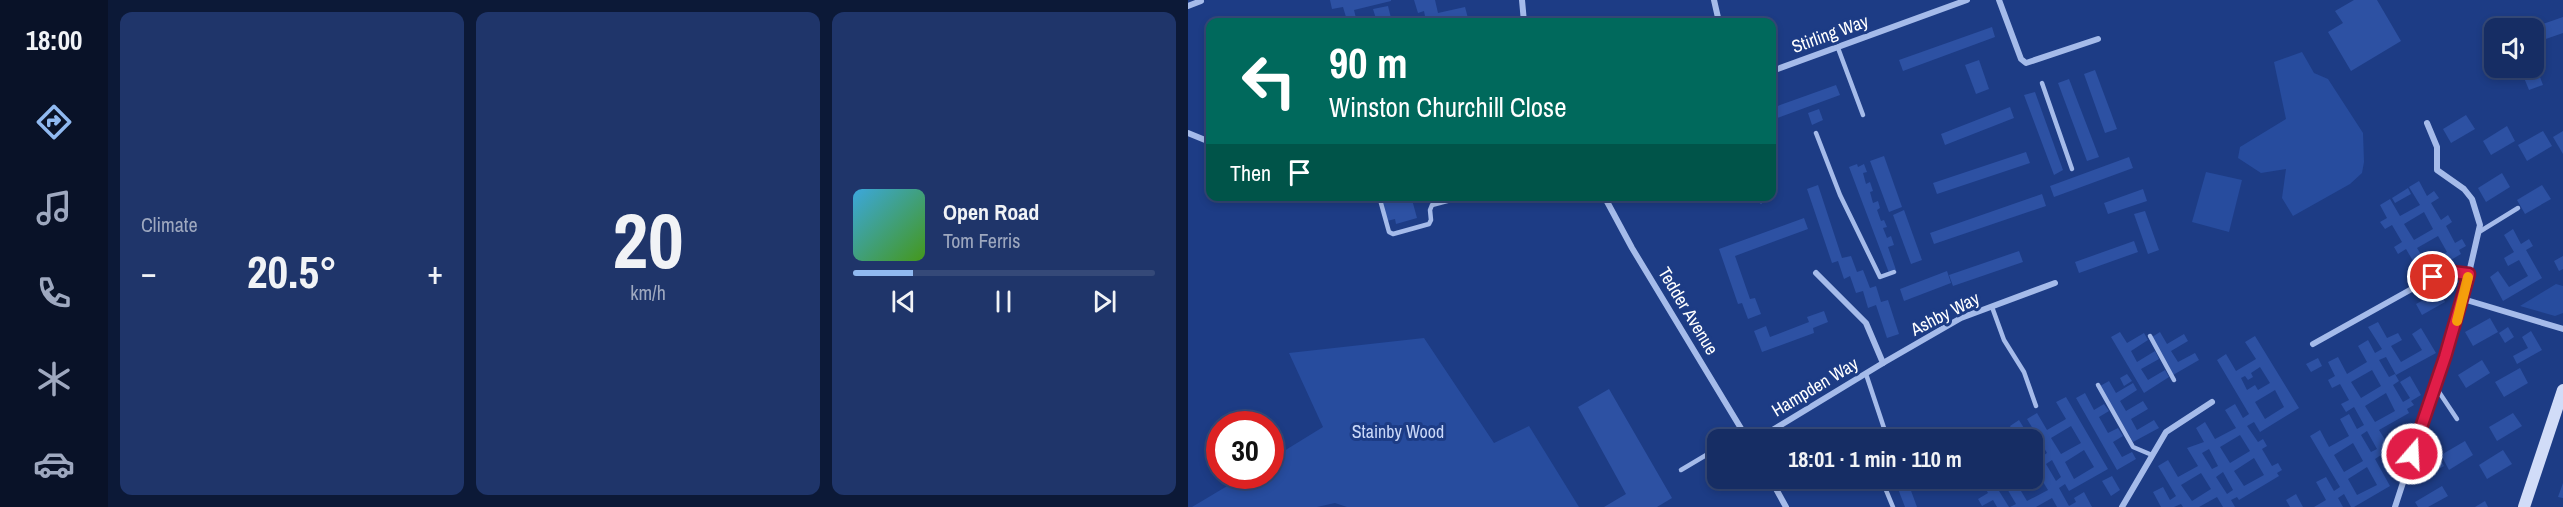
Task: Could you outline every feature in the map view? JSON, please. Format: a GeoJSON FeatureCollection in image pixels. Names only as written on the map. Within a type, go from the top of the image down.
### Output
{"type":"FeatureCollection","features":[{"type":"Feature","properties":{"kind":"street"},"geometry":{"type":"LineString","coordinates":[[1522,0],[1524,18]]}},
{"type":"Feature","properties":{"kind":"street"},"geometry":{"type":"LineString","coordinates":[[1714,0],[1718,18]]}},
{"type":"Feature","properties":{"kind":"street","name":"Stirling Way"},"geometry":{"type":"LineString","coordinates":[[1776,70],[1967,0]]}},
{"type":"Feature","properties":{"kind":"street"},"geometry":{"type":"LineString","coordinates":[[1999,0],[2021,58],[2026,63],[2098,39]]}},
{"type":"Feature","properties":{"kind":"street"},"geometry":{"type":"LineString","coordinates":[[1188,6],[1201,1]]}},
{"type":"Feature","properties":{"kind":"street"},"geometry":{"type":"LineString","coordinates":[[2395,507],[2463,299],[2480,225],[2472,199],[2464,189],[2437,170],[2437,147],[2427,123]]}},
{"type":"Feature","properties":{"kind":"street"},"geometry":{"type":"LineString","coordinates":[[1188,134],[1206,141]]}},
{"type":"Feature","properties":{"kind":"street","name":"Tedder Avenue"},"geometry":{"type":"LineString","coordinates":[[1607,201],[1632,248],[1741,429]]}},
{"type":"Feature","properties":{"kind":"street"},"geometry":{"type":"LineString","coordinates":[[2313,344],[2444,271],[2469,274]]}},
{"type":"Feature","properties":{"kind":"street","name":"Hampden Way"},"geometry":{"type":"LineString","coordinates":[[1774,429],[1883,363],[1866,323],[1816,273]]}},
{"type":"Feature","properties":{"kind":"street","name":"Ashby Way"},"geometry":{"type":"LineString","coordinates":[[1883,363],[1961,318],[2055,283]]}},
{"type":"Feature","properties":{"kind":"street"},"geometry":{"type":"LineString","coordinates":[[2463,299],[2563,329]]}},
{"type":"Feature","properties":{"kind":"street"},"geometry":{"type":"LineString","coordinates":[[2524,507],[2559,416],[2563,390]]}},
{"type":"Feature","properties":{"kind":"street"},"geometry":{"type":"LineString","coordinates":[[2122,507],[2166,432],[2212,402]]}},
{"type":"Feature","properties":{"kind":"street"},"geometry":{"type":"LineString","coordinates":[[1776,489],[1786,507]]}},
{"type":"Feature","properties":{"kind":"lane"},"geometry":{"type":"LineString","coordinates":[[1838,48],[1863,115]]}},
{"type":"Feature","properties":{"kind":"lane"},"geometry":{"type":"LineString","coordinates":[[2042,83],[2072,169]]}},
{"type":"Feature","properties":{"kind":"lane"},"geometry":{"type":"LineString","coordinates":[[1816,133],[1840,195],[1880,277],[1894,272]]}},
{"type":"Feature","properties":{"kind":"lane"},"geometry":{"type":"LineString","coordinates":[[1380,201],[1389,232],[1393,234],[1429,224],[1432,205],[1447,201]]}},
{"type":"Feature","properties":{"kind":"lane"},"geometry":{"type":"LineString","coordinates":[[2479,232],[2518,208]]}},
{"type":"Feature","properties":{"kind":"lane"},"geometry":{"type":"LineString","coordinates":[[1992,307],[2004,340],[2024,372],[2036,406]]}},
{"type":"Feature","properties":{"kind":"lane"},"geometry":{"type":"LineString","coordinates":[[2150,336],[2174,380]]}},
{"type":"Feature","properties":{"kind":"lane"},"geometry":{"type":"LineString","coordinates":[[1866,374],[1884,429]]}},
{"type":"Feature","properties":{"kind":"lane"},"geometry":{"type":"LineString","coordinates":[[2098,385],[2133,447],[2152,455]]}},
{"type":"Feature","properties":{"kind":"lane"},"geometry":{"type":"LineString","coordinates":[[2436,386],[2457,419]]}},
{"type":"Feature","properties":{"kind":"lane"},"geometry":{"type":"LineString","coordinates":[[1681,470],[1707,455]]}},
{"type":"Feature","properties":{"kind":"lane"},"geometry":{"type":"LineString","coordinates":[[1886,489],[1893,507]]}},
{"type":"Feature","properties":{"kind":"green space"},"geometry":{"type":"Polygon","coordinates":[[[2302,52],[2314,73],[2328,79],[2363,133],[2364,162],[2362,173],[2350,184],[2293,216],[2282,198],[2286,169],[2261,173],[2238,158],[2240,147],[2286,119],[2274,62],[2302,52]]]}},
{"type":"Feature","properties":{"kind":"green space"},"geometry":{"type":"Polygon","coordinates":[[[2206,172],[2242,180],[2229,232],[2192,222],[2206,172]]]}},
{"type":"Feature","properties":{"kind":"green space"},"geometry":{"type":"Polygon","coordinates":[[[2556,284],[2563,286],[2563,313],[2555,316],[2520,306],[2556,284]]]}},
{"type":"Feature","properties":{"kind":"green space","name":"Stainby Wood"},"geometry":{"type":"Polygon","coordinates":[[[1424,338],[1494,443],[1529,426],[1579,507],[1347,507],[1335,503],[1317,507],[1192,507],[1222,489],[1284,489],[1284,451],[1323,427],[1289,353],[1424,338]]]}},
{"type":"Feature","properties":{"kind":"building"},"geometry":{"type":"Polygon","coordinates":[[[1330,0],[1391,0],[1354,10],[1356,18],[1343,18],[1346,17],[1343,7],[1332,9],[1330,0]]]}},
{"type":"Feature","properties":{"kind":"building"},"geometry":{"type":"Polygon","coordinates":[[[1414,0],[1435,0],[1438,13],[1465,7],[1468,18],[1417,18],[1425,16],[1424,11],[1418,13],[1414,0]]]}},
{"type":"Feature","properties":{"kind":"building"},"geometry":{"type":"Polygon","coordinates":[[[2354,0],[2377,0],[2401,41],[2351,71],[2328,32],[2343,23],[2335,11],[2354,0]]]}},
{"type":"Feature","properties":{"kind":"building"},"geometry":{"type":"Polygon","coordinates":[[[1388,6],[1391,18],[1376,18],[1373,9],[1388,6]]]}},
{"type":"Feature","properties":{"kind":"building"},"geometry":{"type":"Polygon","coordinates":[[[2563,17],[2563,33],[2544,40],[2544,24],[2563,17]]]}},
{"type":"Feature","properties":{"kind":"building"},"geometry":{"type":"Polygon","coordinates":[[[1992,27],[1995,37],[1903,71],[1899,60],[1992,27]]]}},
{"type":"Feature","properties":{"kind":"building"},"geometry":{"type":"Polygon","coordinates":[[[1979,60],[1989,89],[1976,94],[1965,65],[1979,60]]]}},
{"type":"Feature","properties":{"kind":"building"},"geometry":{"type":"Polygon","coordinates":[[[2095,70],[2117,129],[2105,133],[2084,74],[2095,70]]]}},
{"type":"Feature","properties":{"kind":"building"},"geometry":{"type":"Polygon","coordinates":[[[2524,78],[2540,78],[2543,85],[2529,90],[2524,78]]]}},
{"type":"Feature","properties":{"kind":"building"},"geometry":{"type":"Polygon","coordinates":[[[2069,79],[2099,157],[2087,161],[2058,83],[2069,79]]]}},
{"type":"Feature","properties":{"kind":"building"},"geometry":{"type":"Polygon","coordinates":[[[1836,85],[1840,95],[1776,119],[1776,107],[1836,85]]]}},
{"type":"Feature","properties":{"kind":"building"},"geometry":{"type":"Polygon","coordinates":[[[2035,92],[2063,170],[2054,175],[2024,95],[2035,92]]]}},
{"type":"Feature","properties":{"kind":"building"},"geometry":{"type":"Polygon","coordinates":[[[2010,107],[2014,118],[1945,145],[1941,134],[2010,107]]]}},
{"type":"Feature","properties":{"kind":"building"},"geometry":{"type":"Polygon","coordinates":[[[1819,109],[1823,120],[1812,125],[1808,113],[1819,109]]]}},
{"type":"Feature","properties":{"kind":"building"},"geometry":{"type":"Polygon","coordinates":[[[2466,115],[2475,129],[2451,143],[2443,129],[2466,115]]]}},
{"type":"Feature","properties":{"kind":"building"},"geometry":{"type":"Polygon","coordinates":[[[2507,126],[2515,141],[2491,155],[2483,141],[2507,126]]]}},
{"type":"Feature","properties":{"kind":"building"},"geometry":{"type":"Polygon","coordinates":[[[2543,131],[2552,146],[2527,161],[2518,145],[2543,131]]]}},
{"type":"Feature","properties":{"kind":"building"},"geometry":{"type":"Polygon","coordinates":[[[2563,131],[2563,154],[2553,137],[2563,131]]]}},
{"type":"Feature","properties":{"kind":"building"},"geometry":{"type":"Polygon","coordinates":[[[2026,152],[2030,163],[1937,194],[1933,183],[2026,152]]]}},
{"type":"Feature","properties":{"kind":"building"},"geometry":{"type":"Polygon","coordinates":[[[1884,156],[1902,207],[1889,212],[1870,161],[1884,156]]]}},
{"type":"Feature","properties":{"kind":"building"},"geometry":{"type":"Polygon","coordinates":[[[2129,157],[2133,168],[2054,197],[2050,186],[2129,157]]]}},
{"type":"Feature","properties":{"kind":"building"},"geometry":{"type":"Polygon","coordinates":[[[1857,164],[1858,167],[1864,164],[1867,172],[1863,173],[1866,184],[1870,182],[1873,191],[1870,192],[1873,203],[1878,201],[1880,208],[1877,210],[1881,221],[1884,220],[1887,227],[1883,228],[1887,238],[1891,236],[1894,245],[1888,247],[1896,270],[1889,273],[1849,167],[1857,164]]]}},
{"type":"Feature","properties":{"kind":"building"},"geometry":{"type":"Polygon","coordinates":[[[2502,173],[2510,187],[2486,202],[2478,188],[2502,173]]]}},
{"type":"Feature","properties":{"kind":"building"},"geometry":{"type":"Polygon","coordinates":[[[2419,181],[2427,196],[2434,191],[2439,198],[2431,203],[2441,220],[2448,215],[2452,222],[2446,226],[2455,243],[2462,239],[2466,246],[2459,250],[2461,254],[2422,277],[2420,274],[2413,278],[2409,271],[2416,266],[2406,249],[2398,254],[2394,247],[2402,242],[2392,225],[2385,229],[2380,222],[2387,218],[2380,205],[2390,199],[2400,216],[2420,205],[2409,187],[2419,181]],[[2424,212],[2404,224],[2414,240],[2433,229],[2424,212]],[[2438,236],[2417,248],[2427,264],[2447,252],[2438,236]]]}},
{"type":"Feature","properties":{"kind":"building"},"geometry":{"type":"Polygon","coordinates":[[[1818,185],[1842,258],[1851,256],[1857,272],[1863,270],[1870,288],[1876,286],[1881,302],[1888,300],[1899,334],[1887,338],[1876,305],[1868,308],[1863,291],[1856,293],[1850,276],[1844,279],[1838,261],[1832,263],[1807,189],[1818,185]]]}},
{"type":"Feature","properties":{"kind":"building"},"geometry":{"type":"Polygon","coordinates":[[[2542,185],[2551,199],[2525,214],[2517,200],[2542,185]]]}},
{"type":"Feature","properties":{"kind":"building"},"geometry":{"type":"Polygon","coordinates":[[[2408,188],[2411,194],[2395,203],[2392,198],[2408,188]]]}},
{"type":"Feature","properties":{"kind":"building"},"geometry":{"type":"Polygon","coordinates":[[[2143,189],[2147,201],[2108,214],[2104,203],[2143,189]]]}},
{"type":"Feature","properties":{"kind":"building"},"geometry":{"type":"Polygon","coordinates":[[[2042,194],[2046,206],[1934,244],[1930,233],[2042,194]]]}},
{"type":"Feature","properties":{"kind":"building"},"geometry":{"type":"Polygon","coordinates":[[[1381,201],[1412,201],[1417,218],[1396,224],[1395,219],[1387,221],[1381,201]]]}},
{"type":"Feature","properties":{"kind":"building"},"geometry":{"type":"Polygon","coordinates":[[[1904,210],[1922,260],[1911,264],[1893,215],[1904,210]]]}},
{"type":"Feature","properties":{"kind":"building"},"geometry":{"type":"Polygon","coordinates":[[[2145,211],[2159,250],[2148,254],[2134,214],[2145,211]]]}},
{"type":"Feature","properties":{"kind":"building"},"geometry":{"type":"Polygon","coordinates":[[[1804,218],[1808,229],[1735,256],[1750,299],[1755,298],[1761,314],[1748,319],[1742,303],[1738,304],[1719,249],[1804,218]]]}},
{"type":"Feature","properties":{"kind":"building"},"geometry":{"type":"Polygon","coordinates":[[[2513,229],[2521,244],[2529,239],[2533,246],[2526,250],[2542,278],[2503,301],[2490,277],[2498,271],[2509,287],[2528,276],[2519,260],[2508,266],[2504,258],[2514,252],[2504,235],[2513,229]]]}},
{"type":"Feature","properties":{"kind":"building"},"geometry":{"type":"Polygon","coordinates":[[[2134,241],[2138,252],[2079,273],[2075,262],[2134,241]]]}},
{"type":"Feature","properties":{"kind":"building"},"geometry":{"type":"Polygon","coordinates":[[[2019,251],[2023,262],[1953,286],[1949,275],[2019,251]]]}},
{"type":"Feature","properties":{"kind":"building"},"geometry":{"type":"Polygon","coordinates":[[[2563,256],[2563,269],[2559,271],[2554,261],[2563,256]]]}},
{"type":"Feature","properties":{"kind":"building"},"geometry":{"type":"Polygon","coordinates":[[[1947,271],[1951,283],[1904,301],[1900,289],[1947,271]]]}},
{"type":"Feature","properties":{"kind":"building"},"geometry":{"type":"Polygon","coordinates":[[[2440,291],[2445,302],[2422,315],[2416,304],[2440,291]]]}},
{"type":"Feature","properties":{"kind":"building"},"geometry":{"type":"Polygon","coordinates":[[[1824,311],[1828,322],[1813,328],[1814,333],[1762,352],[1754,331],[1766,326],[1770,337],[1809,322],[1807,317],[1824,311]]]}},
{"type":"Feature","properties":{"kind":"building"},"geometry":{"type":"Polygon","coordinates":[[[2490,318],[2498,332],[2473,346],[2465,332],[2490,318]]]}},
{"type":"Feature","properties":{"kind":"building"},"geometry":{"type":"Polygon","coordinates":[[[2378,322],[2387,338],[2398,333],[2402,340],[2391,346],[2401,362],[2422,350],[2412,334],[2421,328],[2436,353],[2396,375],[2386,357],[2379,360],[2389,377],[2395,374],[2399,381],[2393,385],[2403,402],[2410,398],[2400,382],[2410,376],[2421,395],[2411,401],[2414,405],[2407,409],[2409,413],[2379,430],[2389,446],[2400,440],[2404,448],[2383,459],[2381,455],[2375,459],[2390,486],[2354,507],[2351,507],[2344,494],[2338,498],[2343,507],[2314,507],[2326,500],[2316,482],[2326,477],[2334,491],[2340,487],[2310,436],[2320,430],[2329,447],[2349,436],[2340,419],[2349,414],[2357,429],[2364,425],[2354,407],[2346,412],[2341,404],[2349,400],[2340,384],[2332,388],[2328,380],[2335,376],[2328,362],[2338,357],[2347,374],[2367,362],[2358,346],[2368,340],[2375,353],[2382,349],[2368,327],[2378,322]],[[2372,370],[2351,382],[2361,398],[2381,386],[2372,370]],[[2386,393],[2365,406],[2375,422],[2395,411],[2386,393]],[[2367,431],[2361,435],[2371,452],[2377,449],[2367,431]],[[2353,443],[2334,455],[2344,472],[2363,461],[2353,443]],[[2367,467],[2348,479],[2357,495],[2377,485],[2367,467]]]}},
{"type":"Feature","properties":{"kind":"building"},"geometry":{"type":"Polygon","coordinates":[[[2508,327],[2514,337],[2505,343],[2499,333],[2508,327]]]}},
{"type":"Feature","properties":{"kind":"building"},"geometry":{"type":"Polygon","coordinates":[[[2531,331],[2542,350],[2517,364],[2513,356],[2528,348],[2522,337],[2531,331]]]}},
{"type":"Feature","properties":{"kind":"building"},"geometry":{"type":"Polygon","coordinates":[[[2120,332],[2127,343],[2144,333],[2148,340],[2131,351],[2137,362],[2155,351],[2159,359],[2141,369],[2148,380],[2165,370],[2169,377],[2144,393],[2111,337],[2120,332]]]}},
{"type":"Feature","properties":{"kind":"building"},"geometry":{"type":"Polygon","coordinates":[[[2160,332],[2167,344],[2184,334],[2188,341],[2171,351],[2178,362],[2195,353],[2199,360],[2173,375],[2152,337],[2160,332]]]}},
{"type":"Feature","properties":{"kind":"building"},"geometry":{"type":"Polygon","coordinates":[[[2255,336],[2299,408],[2260,432],[2254,422],[2247,426],[2258,442],[2263,439],[2267,446],[2262,449],[2272,466],[2278,463],[2282,470],[2277,473],[2279,476],[2239,500],[2237,497],[2231,500],[2235,507],[2223,507],[2217,497],[2199,507],[2183,507],[2181,504],[2174,507],[2161,507],[2153,492],[2163,487],[2170,500],[2176,496],[2158,466],[2168,460],[2178,477],[2198,466],[2187,448],[2204,442],[2196,428],[2205,422],[2215,439],[2236,428],[2225,410],[2235,404],[2243,418],[2249,414],[2217,360],[2226,354],[2236,371],[2256,359],[2245,342],[2255,336]],[[2260,367],[2251,373],[2253,377],[2248,380],[2245,376],[2241,378],[2247,390],[2255,385],[2258,390],[2270,383],[2260,367]],[[2275,390],[2255,402],[2265,419],[2284,407],[2275,390]],[[2240,435],[2220,447],[2230,463],[2250,451],[2240,435]],[[2209,449],[2202,453],[2212,469],[2218,466],[2209,449]],[[2254,458],[2234,471],[2244,486],[2264,475],[2254,458]],[[2223,472],[2216,477],[2227,494],[2233,490],[2223,472]],[[2201,473],[2181,485],[2192,501],[2211,489],[2201,473]]]}},
{"type":"Feature","properties":{"kind":"building"},"geometry":{"type":"Polygon","coordinates":[[[2318,358],[2322,366],[2311,372],[2306,364],[2318,358]]]}},
{"type":"Feature","properties":{"kind":"building"},"geometry":{"type":"Polygon","coordinates":[[[2482,360],[2490,373],[2466,388],[2458,375],[2482,360]]]}},
{"type":"Feature","properties":{"kind":"building"},"geometry":{"type":"Polygon","coordinates":[[[2520,368],[2528,383],[2504,397],[2495,382],[2520,368]]]}},
{"type":"Feature","properties":{"kind":"building"},"geometry":{"type":"Polygon","coordinates":[[[2127,374],[2132,381],[2124,386],[2120,378],[2127,374]]]}},
{"type":"Feature","properties":{"kind":"building"},"geometry":{"type":"Polygon","coordinates":[[[2109,381],[2116,393],[2133,383],[2137,390],[2120,401],[2126,411],[2143,401],[2148,409],[2131,419],[2137,430],[2154,420],[2159,428],[2133,442],[2100,386],[2109,381]]]}},
{"type":"Feature","properties":{"kind":"building"},"geometry":{"type":"Polygon","coordinates":[[[1609,389],[1672,498],[1657,507],[1604,507],[1626,494],[1578,407],[1609,389]]]}},
{"type":"Feature","properties":{"kind":"building"},"geometry":{"type":"Polygon","coordinates":[[[2085,393],[2094,410],[2104,404],[2109,411],[2099,417],[2108,433],[2118,428],[2123,436],[2113,442],[2122,457],[2132,452],[2136,459],[2117,470],[2076,398],[2085,393]]]}},
{"type":"Feature","properties":{"kind":"building"},"geometry":{"type":"Polygon","coordinates":[[[2066,397],[2108,469],[2069,491],[2065,484],[2059,488],[2069,506],[2076,502],[2074,498],[2084,492],[2092,507],[2057,507],[2052,498],[2036,507],[2010,507],[2016,504],[2007,489],[2020,489],[2027,501],[2048,490],[2043,482],[2043,456],[2047,453],[2043,446],[2043,429],[2033,429],[2027,419],[2037,413],[2047,430],[2066,419],[2056,402],[2066,397]],[[2071,426],[2051,438],[2061,454],[2081,443],[2071,426]],[[2084,450],[2065,462],[2074,479],[2094,467],[2084,450]],[[2052,460],[2046,464],[2056,481],[2061,477],[2052,460]]]}},
{"type":"Feature","properties":{"kind":"building"},"geometry":{"type":"Polygon","coordinates":[[[2513,413],[2522,426],[2497,441],[2489,427],[2513,413]]]}},
{"type":"Feature","properties":{"kind":"building"},"geometry":{"type":"Polygon","coordinates":[[[2019,420],[2025,429],[2012,429],[2010,426],[2019,420]]]}},
{"type":"Feature","properties":{"kind":"building"},"geometry":{"type":"Polygon","coordinates":[[[2465,441],[2473,455],[2449,470],[2441,455],[2465,441]]]}},
{"type":"Feature","properties":{"kind":"building"},"geometry":{"type":"Polygon","coordinates":[[[2503,450],[2512,464],[2487,479],[2479,465],[2503,450]]]}},
{"type":"Feature","properties":{"kind":"building"},"geometry":{"type":"Polygon","coordinates":[[[2438,455],[2444,466],[2425,477],[2419,467],[2438,455]]]}},
{"type":"Feature","properties":{"kind":"building"},"geometry":{"type":"Polygon","coordinates":[[[2112,476],[2120,490],[2111,496],[2102,481],[2112,476]]]}},
{"type":"Feature","properties":{"kind":"building"},"geometry":{"type":"Polygon","coordinates":[[[2563,483],[2563,498],[2558,497],[2563,483]]]}},
{"type":"Feature","properties":{"kind":"building"},"geometry":{"type":"Polygon","coordinates":[[[2442,486],[2448,496],[2428,507],[2418,507],[2415,502],[2442,486]]]}},
{"type":"Feature","properties":{"kind":"building"},"geometry":{"type":"Polygon","coordinates":[[[1898,489],[1910,489],[1917,507],[1905,507],[1898,489]]]}},
{"type":"Feature","properties":{"kind":"building"},"geometry":{"type":"Polygon","coordinates":[[[1986,489],[2002,489],[1999,491],[2009,507],[1997,507],[1993,500],[1982,506],[1978,499],[1988,493],[1986,489]]]}},
{"type":"Feature","properties":{"kind":"building"},"geometry":{"type":"Polygon","coordinates":[[[2296,494],[2303,507],[2290,507],[2286,500],[2296,494]]]}},
{"type":"Feature","properties":{"kind":"building"},"geometry":{"type":"Polygon","coordinates":[[[2485,501],[2488,507],[2475,507],[2485,501]]]}},
{"type":"Feature","properties":{"kind":"slow traffic"},"geometry":{"type":"LineString","coordinates":[[2457,321],[2468,277]]}},
{"type":"Feature","properties":{"kind":"route"},"geometry":{"type":"LineString","coordinates":[[2412,454],[2445,357],[2469,274],[2444,271],[2433,277]]}}]}
